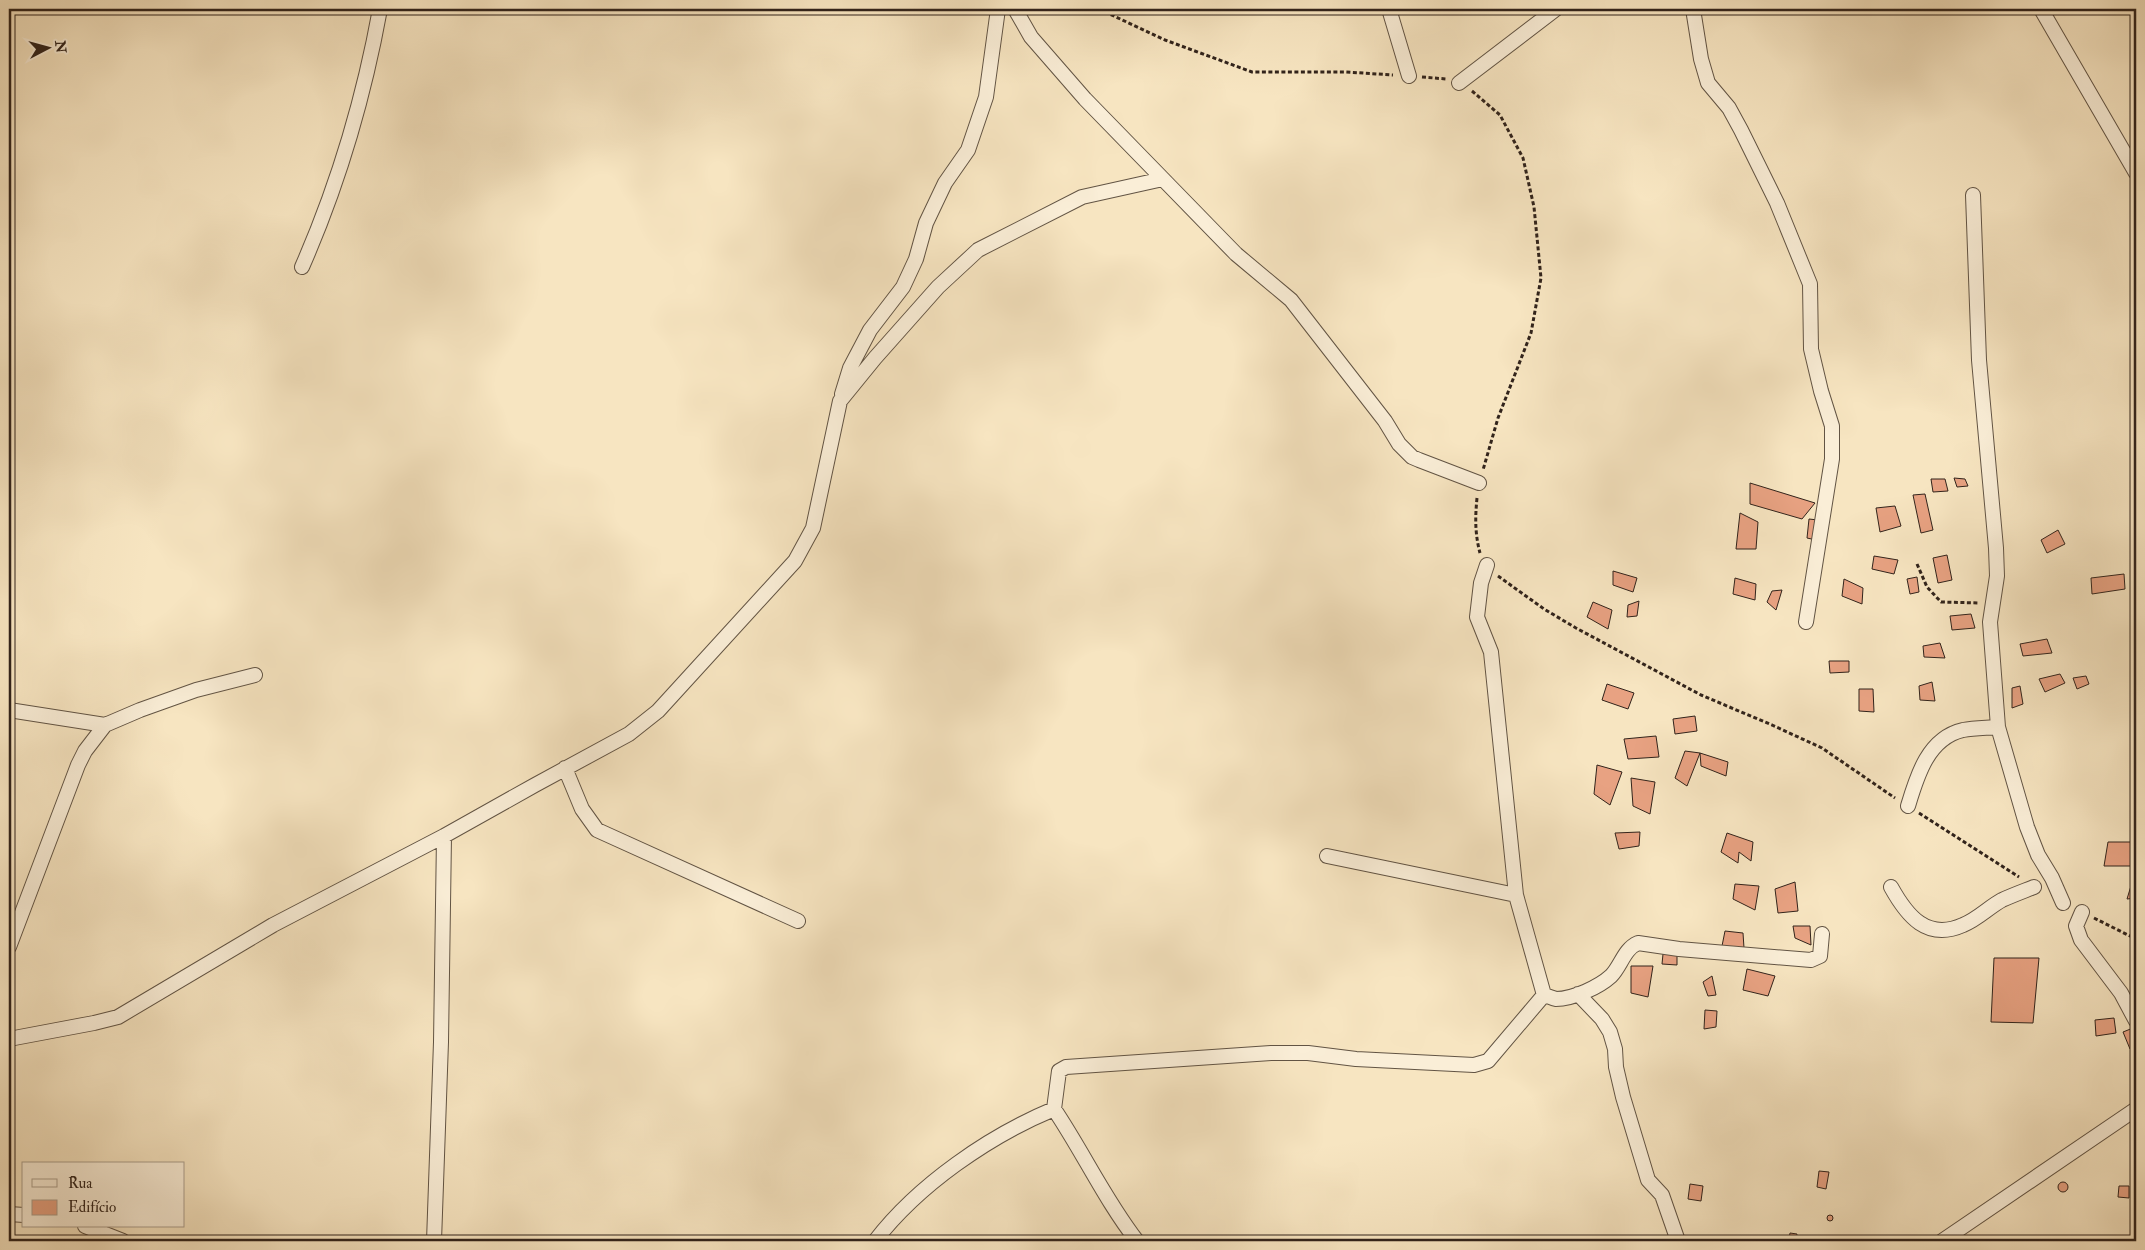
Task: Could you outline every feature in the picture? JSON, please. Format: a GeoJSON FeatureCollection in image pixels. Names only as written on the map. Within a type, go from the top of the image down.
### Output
{"type":"FeatureCollection","features":[{"type":"Feature","properties":{"kind":"street"},"geometry":{"type":"LineString","coordinates":[[302,267],[323,219],[360,99],[380,9]]}},
{"type":"Feature","properties":{"kind":"street"},"geometry":{"type":"LineString","coordinates":[[9,1038],[118,1017],[273,925],[444,836],[629,734],[658,711],[796,561],[813,528],[840,401],[850,368],[870,330],[903,287],[916,258],[926,223],[945,182],[968,150],[986,97],[998,9]]}},
{"type":"Feature","properties":{"kind":"street"},"geometry":{"type":"LineString","coordinates":[[1015,9],[1031,37],[1085,99],[1236,254],[1291,300],[1385,421],[1399,444],[1412,457],[1479,483]]}},
{"type":"Feature","properties":{"kind":"street"},"geometry":{"type":"LineString","coordinates":[[1389,9],[1409,76]]}},
{"type":"Feature","properties":{"kind":"street"},"geometry":{"type":"LineString","coordinates":[[1459,83],[1556,9]]}},
{"type":"Feature","properties":{"kind":"street"},"geometry":{"type":"LineString","coordinates":[[1692,9],[1701,59],[1708,83],[1728,108],[1741,130],[1777,203],[1810,284],[1811,349],[1832,426],[1832,459],[1806,622]]}},
{"type":"Feature","properties":{"kind":"street"},"geometry":{"type":"LineString","coordinates":[[2041,9],[2136,173]]}},
{"type":"Feature","properties":{"kind":"street"},"geometry":{"type":"LineString","coordinates":[[840,401],[938,287],[978,250],[1082,197],[1162,179]]}},
{"type":"Feature","properties":{"kind":"street"},"geometry":{"type":"LineString","coordinates":[[1973,195],[1979,360],[1996,548],[1997,576],[1990,622],[1998,727],[2027,827],[2038,855],[2052,878],[2063,902]]}},
{"type":"Feature","properties":{"kind":"street"},"geometry":{"type":"LineString","coordinates":[[1487,565],[1482,583],[1477,617],[1491,652],[1516,895],[1544,995]]}},
{"type":"Feature","properties":{"kind":"street"},"geometry":{"type":"LineString","coordinates":[[9,947],[78,766],[85,751],[105,725],[196,690],[255,675]]}},
{"type":"Feature","properties":{"kind":"street"},"geometry":{"type":"LineString","coordinates":[[9,710],[105,725]]}},
{"type":"Feature","properties":{"kind":"street"},"geometry":{"type":"LineString","coordinates":[[1908,806],[1918,773],[1935,747],[1948,736],[1963,730],[1998,727]]}},
{"type":"Feature","properties":{"kind":"street"},"geometry":{"type":"LineString","coordinates":[[565,768],[582,809],[597,830],[798,921]]}},
{"type":"Feature","properties":{"kind":"street"},"geometry":{"type":"LineString","coordinates":[[434,1241],[441,1032],[444,836]]}},
{"type":"Feature","properties":{"kind":"street"},"geometry":{"type":"LineString","coordinates":[[1327,856],[1516,895]]}},
{"type":"Feature","properties":{"kind":"street"},"geometry":{"type":"LineString","coordinates":[[1891,888],[1904,910],[1923,926],[1941,930],[1963,926],[2001,901],[2034,887]]}},
{"type":"Feature","properties":{"kind":"street"},"geometry":{"type":"LineString","coordinates":[[2082,912],[2076,926],[2081,940],[2121,993],[2136,1021]]}},
{"type":"Feature","properties":{"kind":"street"},"geometry":{"type":"LineString","coordinates":[[1544,995],[1555,999],[1578,994],[1597,985],[1610,976],[1628,950],[1638,943],[1688,950],[1811,960],[1820,956],[1822,934]]}},
{"type":"Feature","properties":{"kind":"street"},"geometry":{"type":"LineString","coordinates":[[1578,994],[1602,1019],[1610,1032],[1615,1049],[1616,1067],[1623,1097],[1648,1180],[1664,1200],[1678,1241]]}},
{"type":"Feature","properties":{"kind":"street"},"geometry":{"type":"LineString","coordinates":[[1136,1241],[1116,1215],[1093,1171],[1054,1109],[1060,1071],[1066,1067],[1271,1053],[1308,1053],[1356,1059],[1474,1065],[1488,1061],[1544,995]]}},
{"type":"Feature","properties":{"kind":"street"},"geometry":{"type":"LineString","coordinates":[[875,1241],[893,1218],[949,1170],[986,1143],[1027,1120],[1054,1109]]}},
{"type":"Feature","properties":{"kind":"street"},"geometry":{"type":"LineString","coordinates":[[1942,1241],[2136,1109]]}},
{"type":"Feature","properties":{"kind":"street"},"geometry":{"type":"LineString","coordinates":[[9,1214],[22,1215]]}},
{"type":"Feature","properties":{"kind":"street"},"geometry":{"type":"LineString","coordinates":[[90,1228],[123,1241]]}},
{"type":"Feature","properties":{"kind":"path"},"geometry":{"type":"LineString","coordinates":[[1099,9],[1165,40],[1252,72],[1346,72],[1442,78],[1459,83],[1473,92],[1500,115],[1523,158],[1534,207],[1541,278],[1531,333],[1498,418],[1479,483],[1475,518],[1476,536],[1480,554],[1487,565],[1502,580],[1576,628],[1701,696],[1772,724],[1822,748],[1857,770],[1881,790],[2034,887]]}},
{"type":"Feature","properties":{"kind":"path"},"geometry":{"type":"LineString","coordinates":[[1917,564],[1927,587],[1941,602],[1978,604],[1983,597]]}},
{"type":"Feature","properties":{"kind":"path"},"geometry":{"type":"LineString","coordinates":[[2082,912],[2136,940]]}},
{"type":"Feature","properties":{"kind":"building"},"geometry":{"type":"Polygon","coordinates":[[[1954,478],[1965,479],[1968,486],[1957,487],[1954,478]]]}},
{"type":"Feature","properties":{"kind":"building"},"geometry":{"type":"Polygon","coordinates":[[[1931,479],[1945,479],[1948,491],[1933,492],[1931,479]]]}},
{"type":"Feature","properties":{"kind":"building"},"geometry":{"type":"Polygon","coordinates":[[[1750,483],[1815,503],[1802,519],[1750,504],[1750,483]]]}},
{"type":"Feature","properties":{"kind":"building"},"geometry":{"type":"Polygon","coordinates":[[[1925,494],[1933,530],[1921,533],[1913,495],[1925,494]]]}},
{"type":"Feature","properties":{"kind":"building"},"geometry":{"type":"Polygon","coordinates":[[[1895,506],[1901,526],[1880,532],[1876,508],[1895,506]]]}},
{"type":"Feature","properties":{"kind":"building"},"geometry":{"type":"Polygon","coordinates":[[[1740,513],[1758,522],[1756,549],[1736,549],[1740,513]]]}},
{"type":"Feature","properties":{"kind":"building"},"geometry":{"type":"Polygon","coordinates":[[[1809,519],[1818,520],[1816,540],[1807,538],[1809,519]]]}},
{"type":"Feature","properties":{"kind":"building"},"geometry":{"type":"Polygon","coordinates":[[[2058,530],[2065,544],[2047,553],[2041,540],[2058,530]]]}},
{"type":"Feature","properties":{"kind":"building"},"geometry":{"type":"Polygon","coordinates":[[[1947,555],[1952,580],[1938,583],[1933,558],[1947,555]]]}},
{"type":"Feature","properties":{"kind":"building"},"geometry":{"type":"Polygon","coordinates":[[[1874,556],[1898,560],[1894,574],[1872,569],[1874,556]]]}},
{"type":"Feature","properties":{"kind":"building"},"geometry":{"type":"Polygon","coordinates":[[[1613,571],[1637,578],[1633,592],[1613,585],[1613,571]]]}},
{"type":"Feature","properties":{"kind":"building"},"geometry":{"type":"Polygon","coordinates":[[[2124,574],[2125,589],[2092,594],[2091,578],[2124,574]]]}},
{"type":"Feature","properties":{"kind":"building"},"geometry":{"type":"Polygon","coordinates":[[[1917,577],[1919,592],[1910,594],[1907,579],[1917,577]]]}},
{"type":"Feature","properties":{"kind":"building"},"geometry":{"type":"Polygon","coordinates":[[[1735,578],[1756,584],[1755,600],[1733,594],[1735,578]]]}},
{"type":"Feature","properties":{"kind":"building"},"geometry":{"type":"Polygon","coordinates":[[[1844,579],[1863,588],[1862,604],[1842,596],[1844,579]]]}},
{"type":"Feature","properties":{"kind":"building"},"geometry":{"type":"Polygon","coordinates":[[[1782,590],[1776,610],[1767,602],[1772,591],[1782,590]]]}},
{"type":"Feature","properties":{"kind":"building"},"geometry":{"type":"Polygon","coordinates":[[[1639,601],[1637,616],[1627,617],[1628,605],[1639,601]]]}},
{"type":"Feature","properties":{"kind":"building"},"geometry":{"type":"Polygon","coordinates":[[[1593,602],[1612,610],[1608,629],[1587,617],[1593,602]]]}},
{"type":"Feature","properties":{"kind":"building"},"geometry":{"type":"Polygon","coordinates":[[[1971,614],[1975,628],[1952,630],[1950,616],[1971,614]]]}},
{"type":"Feature","properties":{"kind":"building"},"geometry":{"type":"Polygon","coordinates":[[[2047,639],[2052,653],[2023,656],[2020,644],[2047,639]]]}},
{"type":"Feature","properties":{"kind":"building"},"geometry":{"type":"Polygon","coordinates":[[[1940,643],[1945,658],[1924,657],[1923,646],[1940,643]]]}},
{"type":"Feature","properties":{"kind":"building"},"geometry":{"type":"Polygon","coordinates":[[[1829,661],[1849,661],[1849,672],[1830,673],[1829,661]]]}},
{"type":"Feature","properties":{"kind":"building"},"geometry":{"type":"Polygon","coordinates":[[[2060,674],[2065,683],[2045,692],[2039,679],[2060,674]]]}},
{"type":"Feature","properties":{"kind":"building"},"geometry":{"type":"Polygon","coordinates":[[[2086,676],[2089,684],[2077,689],[2073,678],[2086,676]]]}},
{"type":"Feature","properties":{"kind":"building"},"geometry":{"type":"Polygon","coordinates":[[[1932,682],[1935,701],[1920,700],[1919,686],[1932,682]]]}},
{"type":"Feature","properties":{"kind":"building"},"geometry":{"type":"Polygon","coordinates":[[[1607,684],[1634,693],[1628,709],[1602,700],[1607,684]]]}},
{"type":"Feature","properties":{"kind":"building"},"geometry":{"type":"Polygon","coordinates":[[[2020,686],[2023,704],[2012,708],[2012,688],[2020,686]]]}},
{"type":"Feature","properties":{"kind":"building"},"geometry":{"type":"Polygon","coordinates":[[[1859,689],[1873,689],[1874,712],[1859,711],[1859,689]]]}},
{"type":"Feature","properties":{"kind":"building"},"geometry":{"type":"Polygon","coordinates":[[[1695,716],[1697,731],[1675,734],[1673,719],[1695,716]]]}},
{"type":"Feature","properties":{"kind":"building"},"geometry":{"type":"Polygon","coordinates":[[[1656,736],[1659,757],[1628,759],[1624,739],[1656,736]]]}},
{"type":"Feature","properties":{"kind":"building"},"geometry":{"type":"Polygon","coordinates":[[[1685,751],[1700,753],[1687,786],[1675,778],[1685,751]]]}},
{"type":"Feature","properties":{"kind":"building"},"geometry":{"type":"Polygon","coordinates":[[[1700,753],[1728,762],[1726,776],[1701,766],[1700,753]]]}},
{"type":"Feature","properties":{"kind":"building"},"geometry":{"type":"Polygon","coordinates":[[[1597,765],[1622,772],[1610,805],[1594,794],[1597,765]]]}},
{"type":"Feature","properties":{"kind":"building"},"geometry":{"type":"Polygon","coordinates":[[[1631,778],[1655,782],[1650,814],[1633,806],[1631,778]]]}},
{"type":"Feature","properties":{"kind":"building"},"geometry":{"type":"Polygon","coordinates":[[[1640,832],[1639,846],[1619,849],[1615,833],[1640,832]]]}},
{"type":"Feature","properties":{"kind":"building"},"geometry":{"type":"Polygon","coordinates":[[[1727,833],[1753,842],[1751,861],[1739,852],[1738,863],[1721,852],[1727,833]]]}},
{"type":"Feature","properties":{"kind":"building"},"geometry":{"type":"Polygon","coordinates":[[[2108,842],[2134,842],[2136,866],[2104,866],[2108,842]]]}},
{"type":"Feature","properties":{"kind":"building"},"geometry":{"type":"Polygon","coordinates":[[[2134,876],[2136,876],[2136,898],[2127,899],[2134,876]]]}},
{"type":"Feature","properties":{"kind":"building"},"geometry":{"type":"Polygon","coordinates":[[[1795,882],[1798,911],[1778,913],[1775,889],[1795,882]]]}},
{"type":"Feature","properties":{"kind":"building"},"geometry":{"type":"Polygon","coordinates":[[[1735,884],[1759,886],[1755,910],[1733,899],[1735,884]]]}},
{"type":"Feature","properties":{"kind":"building"},"geometry":{"type":"Polygon","coordinates":[[[1793,926],[1810,926],[1811,945],[1795,938],[1793,926]]]}},
{"type":"Feature","properties":{"kind":"building"},"geometry":{"type":"Polygon","coordinates":[[[1725,931],[1743,933],[1744,948],[1722,946],[1725,931]]]}},
{"type":"Feature","properties":{"kind":"building"},"geometry":{"type":"Polygon","coordinates":[[[1663,954],[1677,955],[1677,965],[1662,964],[1663,954]]]}},
{"type":"Feature","properties":{"kind":"building"},"geometry":{"type":"Polygon","coordinates":[[[1994,958],[2039,958],[2033,1023],[1991,1022],[1994,958]]]}},
{"type":"Feature","properties":{"kind":"building"},"geometry":{"type":"Polygon","coordinates":[[[1631,966],[1653,966],[1648,997],[1631,993],[1631,966]]]}},
{"type":"Feature","properties":{"kind":"building"},"geometry":{"type":"Polygon","coordinates":[[[1747,969],[1775,976],[1768,996],[1743,990],[1747,969]]]}},
{"type":"Feature","properties":{"kind":"building"},"geometry":{"type":"Polygon","coordinates":[[[1712,976],[1716,995],[1708,996],[1703,982],[1712,976]]]}},
{"type":"Feature","properties":{"kind":"building"},"geometry":{"type":"Polygon","coordinates":[[[1705,1010],[1717,1011],[1716,1027],[1704,1029],[1705,1010]]]}},
{"type":"Feature","properties":{"kind":"building"},"geometry":{"type":"Polygon","coordinates":[[[2114,1018],[2116,1033],[2096,1036],[2095,1020],[2114,1018]]]}},
{"type":"Feature","properties":{"kind":"building"},"geometry":{"type":"Polygon","coordinates":[[[2133,1028],[2136,1036],[2136,1047],[2130,1049],[2123,1032],[2133,1028]]]}},
{"type":"Feature","properties":{"kind":"building"},"geometry":{"type":"Polygon","coordinates":[[[1819,1171],[1829,1172],[1826,1189],[1817,1187],[1819,1171]]]}},
{"type":"Feature","properties":{"kind":"building"},"geometry":{"type":"Polygon","coordinates":[[[2061,1182],[2065,1182],[2068,1187],[2067,1191],[2061,1192],[2058,1189],[2058,1185],[2061,1182]]]}},
{"type":"Feature","properties":{"kind":"building"},"geometry":{"type":"Polygon","coordinates":[[[1690,1184],[1703,1186],[1701,1201],[1688,1199],[1690,1184]]]}},
{"type":"Feature","properties":{"kind":"building"},"geometry":{"type":"Polygon","coordinates":[[[2119,1186],[2129,1186],[2129,1198],[2118,1197],[2119,1186]]]}},
{"type":"Feature","properties":{"kind":"building"},"geometry":{"type":"Polygon","coordinates":[[[1830,1215],[1833,1218],[1830,1221],[1827,1218],[1830,1215]]]}},
{"type":"Feature","properties":{"kind":"building"},"geometry":{"type":"Polygon","coordinates":[[[1790,1233],[1797,1234],[1796,1240],[1789,1239],[1790,1233]]]}}]}
